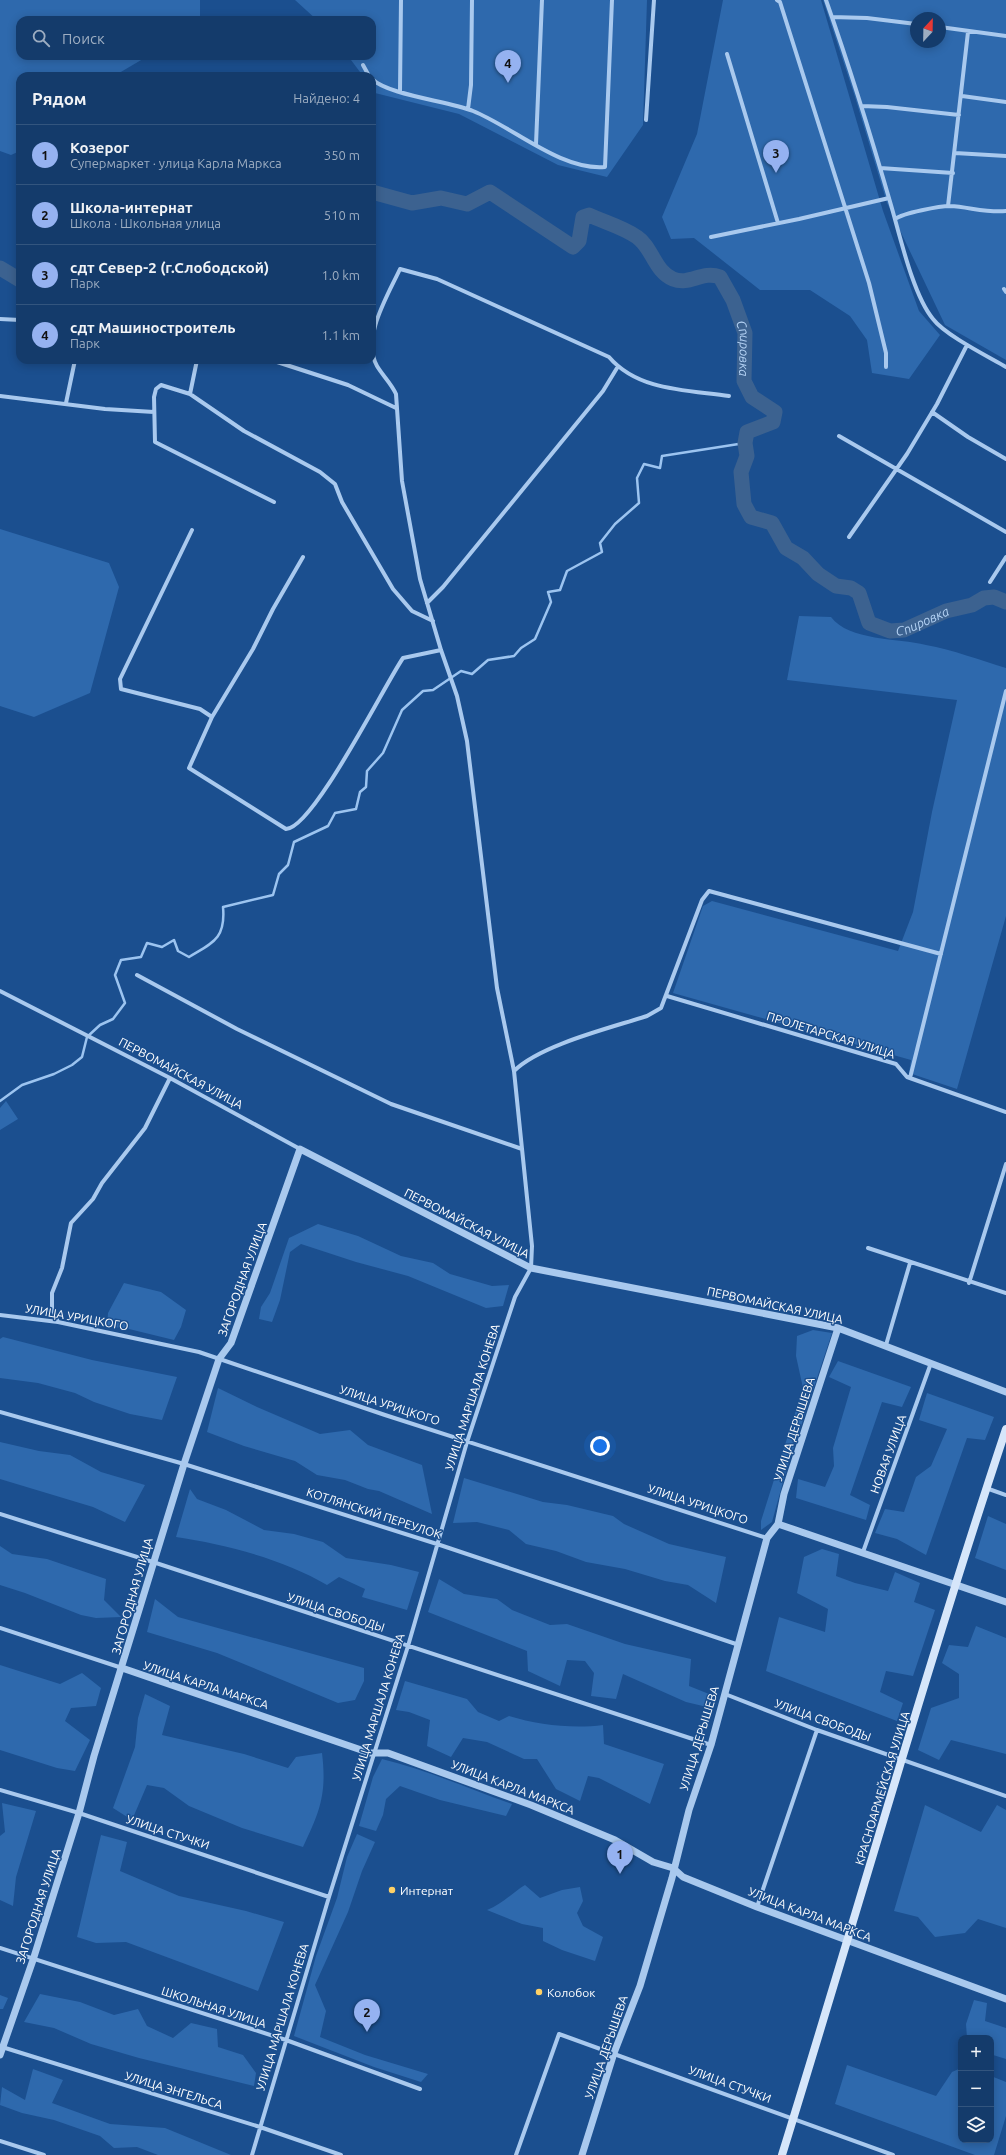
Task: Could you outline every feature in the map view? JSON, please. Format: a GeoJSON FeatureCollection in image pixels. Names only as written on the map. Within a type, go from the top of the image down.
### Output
{"type":"FeatureCollection","features":[{"type":"Feature","properties":{"kind":"main road","name":"КРАСНОАРМЕЙСКАЯ УЛИЦА"},"geometry":{"type":"LineString","coordinates":[[782,2155],[849,1941],[902,1759],[986,1488],[1006,1429]]}},
{"type":"Feature","properties":{"kind":"street"},"geometry":{"type":"LineString","coordinates":[[400,91],[401,0]]}},
{"type":"Feature","properties":{"kind":"street"},"geometry":{"type":"LineString","coordinates":[[468,109],[471,85],[472,0]]}},
{"type":"Feature","properties":{"kind":"street"},"geometry":{"type":"LineString","coordinates":[[536,144],[542,0]]}},
{"type":"Feature","properties":{"kind":"street"},"geometry":{"type":"LineString","coordinates":[[376,81],[387,88],[468,109],[551,153],[580,165],[593,168],[605,167],[612,0]]}},
{"type":"Feature","properties":{"kind":"street"},"geometry":{"type":"LineString","coordinates":[[646,120],[654,0]]}},
{"type":"Feature","properties":{"kind":"street"},"geometry":{"type":"LineString","coordinates":[[777,0],[780,2],[869,283],[886,353],[886,367]]}},
{"type":"Feature","properties":{"kind":"street"},"geometry":{"type":"LineString","coordinates":[[826,0],[862,106],[895,219],[924,304],[933,320],[967,345],[1006,367]]}},
{"type":"Feature","properties":{"kind":"street"},"geometry":{"type":"LineString","coordinates":[[832,17],[866,18],[910,23]]}},
{"type":"Feature","properties":{"kind":"street"},"geometry":{"type":"LineString","coordinates":[[946,28],[1006,36]]}},
{"type":"Feature","properties":{"kind":"street"},"geometry":{"type":"LineString","coordinates":[[948,206],[960,115],[968,32]]}},
{"type":"Feature","properties":{"kind":"street"},"geometry":{"type":"LineString","coordinates":[[727,54],[778,223]]}},
{"type":"Feature","properties":{"kind":"street"},"geometry":{"type":"LineString","coordinates":[[363,65],[367,72]]}},
{"type":"Feature","properties":{"kind":"street"},"geometry":{"type":"LineString","coordinates":[[962,96],[1006,102]]}},
{"type":"Feature","properties":{"kind":"street"},"geometry":{"type":"LineString","coordinates":[[862,106],[887,107],[960,115]]}},
{"type":"Feature","properties":{"kind":"street"},"geometry":{"type":"LineString","coordinates":[[955,152],[1006,156]]}},
{"type":"Feature","properties":{"kind":"street"},"geometry":{"type":"LineString","coordinates":[[880,168],[953,173]]}},
{"type":"Feature","properties":{"kind":"street"},"geometry":{"type":"LineString","coordinates":[[711,237],[889,198]]}},
{"type":"Feature","properties":{"kind":"street"},"geometry":{"type":"LineString","coordinates":[[895,219],[902,214],[948,206],[1006,212]]}},
{"type":"Feature","properties":{"kind":"street"},"geometry":{"type":"LineString","coordinates":[[376,316],[400,269],[406,270],[436,279],[609,357],[617,368],[643,382],[655,386],[729,396]]}},
{"type":"Feature","properties":{"kind":"street"},"geometry":{"type":"LineString","coordinates":[[0,319],[16,320]]}},
{"type":"Feature","properties":{"kind":"street"},"geometry":{"type":"LineString","coordinates":[[849,536],[896,469],[932,412],[967,345]]}},
{"type":"Feature","properties":{"kind":"street"},"geometry":{"type":"LineString","coordinates":[[376,362],[396,394],[402,481],[420,579],[441,650],[457,696],[467,740],[497,988],[514,1071],[532,1246],[531,1268]]}},
{"type":"Feature","properties":{"kind":"street"},"geometry":{"type":"LineString","coordinates":[[66,403],[74,364]]}},
{"type":"Feature","properties":{"kind":"street"},"geometry":{"type":"LineString","coordinates":[[190,394],[195,364]]}},
{"type":"Feature","properties":{"kind":"street"},"geometry":{"type":"LineString","coordinates":[[283,364],[348,386],[396,408]]}},
{"type":"Feature","properties":{"kind":"street"},"geometry":{"type":"LineString","coordinates":[[427,603],[443,587],[603,391],[617,368]]}},
{"type":"Feature","properties":{"kind":"street"},"geometry":{"type":"LineString","coordinates":[[274,502],[155,442],[154,412],[156,388],[161,386],[190,394],[244,431],[320,472],[335,484],[342,502],[393,589],[412,611],[433,621]]}},
{"type":"Feature","properties":{"kind":"street"},"geometry":{"type":"LineString","coordinates":[[0,396],[106,409],[154,412]]}},
{"type":"Feature","properties":{"kind":"street"},"geometry":{"type":"LineString","coordinates":[[932,412],[968,437],[1006,459]]}},
{"type":"Feature","properties":{"kind":"street"},"geometry":{"type":"LineString","coordinates":[[838,436],[1006,532]]}},
{"type":"Feature","properties":{"kind":"street"},"geometry":{"type":"LineString","coordinates":[[192,530],[120,679],[121,689],[200,709],[212,717]]}},
{"type":"Feature","properties":{"kind":"street"},"geometry":{"type":"LineString","coordinates":[[303,557],[273,609],[253,648],[212,717],[189,768],[286,829],[290,829],[300,822],[319,799],[337,772],[403,658],[441,650]]}},
{"type":"Feature","properties":{"kind":"street"},"geometry":{"type":"LineString","coordinates":[[990,582],[1006,557]]}},
{"type":"Feature","properties":{"kind":"street"},"geometry":{"type":"LineString","coordinates":[[910,1078],[1006,691]]}},
{"type":"Feature","properties":{"kind":"street"},"geometry":{"type":"LineString","coordinates":[[514,1071],[523,1061],[540,1052],[647,1016],[661,1008],[667,996],[702,900],[709,891],[941,954]]}},
{"type":"Feature","properties":{"kind":"street"},"geometry":{"type":"LineString","coordinates":[[137,975],[236,1029],[391,1104],[522,1149]]}},
{"type":"Feature","properties":{"kind":"street","name":"ПЕРВОМАЙСКАЯ УЛИЦА"},"geometry":{"type":"LineString","coordinates":[[0,991],[170,1078],[300,1149],[531,1268],[838,1328],[886,1345],[1006,1392]]}},
{"type":"Feature","properties":{"kind":"street","name":"ПРОЛЕТАРСКАЯ УЛИЦА"},"geometry":{"type":"LineString","coordinates":[[667,996],[896,1064],[907,1077],[1006,1112]]}},
{"type":"Feature","properties":{"kind":"street"},"geometry":{"type":"LineString","coordinates":[[58,1322],[52,1308],[52,1293],[62,1268],[71,1224],[93,1199],[102,1182],[145,1128],[170,1078]]}},
{"type":"Feature","properties":{"kind":"street","name":"ЗАГОРОДНАЯ УЛИЦА"},"geometry":{"type":"LineString","coordinates":[[0,2055],[33,1960],[79,1813],[94,1756],[184,1464],[219,1359],[231,1343],[300,1149]]}},
{"type":"Feature","properties":{"kind":"street"},"geometry":{"type":"LineString","coordinates":[[969,1282],[1006,1164]]}},
{"type":"Feature","properties":{"kind":"street"},"geometry":{"type":"LineString","coordinates":[[868,1248],[910,1263],[1006,1293]]}},
{"type":"Feature","properties":{"kind":"street"},"geometry":{"type":"LineString","coordinates":[[886,1345],[910,1263]]}},
{"type":"Feature","properties":{"kind":"street","name":"УЛИЦА МАРШАЛА КОНЕВА"},"geometry":{"type":"LineString","coordinates":[[252,2155],[328,1897],[408,1646],[467,1442],[515,1297],[531,1268]]}},
{"type":"Feature","properties":{"kind":"street","name":"УЛИЦА УРИЦКОГО"},"geometry":{"type":"LineString","coordinates":[[0,1315],[58,1322],[199,1352],[467,1442],[767,1538]]}},
{"type":"Feature","properties":{"kind":"street","name":"УЛИЦА ДЕРЫШЕВА"},"geometry":{"type":"LineString","coordinates":[[582,2155],[614,2053],[640,1986],[689,1810],[711,1745],[724,1694],[740,1645],[767,1538],[778,1524],[784,1494],[838,1328]]}},
{"type":"Feature","properties":{"kind":"street","name":"НОВАЯ УЛИЦА"},"geometry":{"type":"LineString","coordinates":[[863,1552],[931,1363]]}},
{"type":"Feature","properties":{"kind":"street","name":"КОТЛЯНСКИЙ ПЕРЕУЛОК"},"geometry":{"type":"LineString","coordinates":[[0,1412],[184,1464],[437,1544],[740,1645]]}},
{"type":"Feature","properties":{"kind":"street"},"geometry":{"type":"LineString","coordinates":[[986,1488],[1006,1495]]}},
{"type":"Feature","properties":{"kind":"street","name":"УЛИЦА СВОБОДЫ"},"geometry":{"type":"LineString","coordinates":[[0,1514],[153,1562],[711,1745]]}},
{"type":"Feature","properties":{"kind":"street"},"geometry":{"type":"LineString","coordinates":[[778,1524],[1006,1602]]}},
{"type":"Feature","properties":{"kind":"street","name":"УЛИЦА КАРЛА МАРКСА"},"geometry":{"type":"LineString","coordinates":[[0,1628],[375,1753],[388,1754],[531,1805],[615,1840],[653,1862],[673,1868],[683,1877],[757,1907],[1006,1999]]}},
{"type":"Feature","properties":{"kind":"street","name":"УЛИЦА СВОБОДЫ"},"geometry":{"type":"LineString","coordinates":[[724,1694],[817,1730],[1006,1796]]}},
{"type":"Feature","properties":{"kind":"street"},"geometry":{"type":"LineString","coordinates":[[757,1907],[817,1730]]}},
{"type":"Feature","properties":{"kind":"street","name":"УЛИЦА СТУЧКИ"},"geometry":{"type":"LineString","coordinates":[[0,1790],[79,1813],[328,1897]]}},
{"type":"Feature","properties":{"kind":"street","name":"ШКОЛЬНАЯ УЛИЦА"},"geometry":{"type":"LineString","coordinates":[[0,1948],[33,1960],[286,2040],[420,2089]]}},
{"type":"Feature","properties":{"kind":"street","name":"УЛИЦА СТУЧКИ"},"geometry":{"type":"LineString","coordinates":[[516,2155],[559,2034],[893,2155]]}},
{"type":"Feature","properties":{"kind":"street","name":"УЛИЦА ЭНГЕЛЬСА"},"geometry":{"type":"LineString","coordinates":[[2,2047],[260,2127],[341,2155]]}},
{"type":"Feature","properties":{"kind":"street"},"geometry":{"type":"LineString","coordinates":[[0,2140],[44,2155]]}},
{"type":"Feature","properties":{"kind":"shaded area"},"geometry":{"type":"Polygon","coordinates":[[[0,0],[200,0],[200,16],[16,16],[16,60],[141,60],[121,72],[16,72],[16,153],[11,155],[0,151],[0,0]]]}},
{"type":"Feature","properties":{"kind":"shaded area"},"geometry":{"type":"Polygon","coordinates":[[[295,0],[647,0],[643,125],[607,177],[558,165],[459,114],[376,93],[376,72],[360,72],[351,60],[376,60],[376,16],[313,16],[295,0]]]}},
{"type":"Feature","properties":{"kind":"shaded area"},"geometry":{"type":"Polygon","coordinates":[[[723,0],[821,0],[883,211],[919,311],[940,335],[909,379],[872,373],[867,340],[850,316],[810,290],[760,290],[694,238],[671,239],[662,217],[697,134],[723,0]]]}},
{"type":"Feature","properties":{"kind":"shaded area"},"geometry":{"type":"Polygon","coordinates":[[[823,0],[1006,0],[1006,360],[945,325],[887,203],[855,97],[823,0]]]}},
{"type":"Feature","properties":{"kind":"shaded area"},"geometry":{"type":"Polygon","coordinates":[[[0,529],[109,563],[119,587],[90,693],[34,717],[0,706],[0,529]]]}},
{"type":"Feature","properties":{"kind":"shaded area"},"geometry":{"type":"Polygon","coordinates":[[[799,616],[831,617],[839,625],[862,635],[936,647],[1006,668],[1006,916],[957,1089],[909,1073],[911,1060],[673,993],[703,906],[712,901],[898,951],[913,912],[932,812],[957,700],[787,680],[799,616]]]}},
{"type":"Feature","properties":{"kind":"shaded area"},"geometry":{"type":"Polygon","coordinates":[[[6,1101],[18,1119],[0,1130],[0,1108],[6,1101]]]}},
{"type":"Feature","properties":{"kind":"shaded area"},"geometry":{"type":"Polygon","coordinates":[[[318,1224],[358,1236],[401,1256],[433,1263],[450,1274],[492,1286],[509,1285],[503,1306],[486,1308],[408,1276],[356,1262],[301,1244],[290,1252],[280,1300],[272,1322],[259,1319],[261,1307],[270,1293],[289,1238],[318,1224]]]}},
{"type":"Feature","properties":{"kind":"shaded area"},"geometry":{"type":"Polygon","coordinates":[[[124,1283],[161,1292],[186,1310],[181,1327],[174,1340],[129,1329],[107,1326],[108,1313],[124,1283]]]}},
{"type":"Feature","properties":{"kind":"shaded area"},"geometry":{"type":"Polygon","coordinates":[[[813,1330],[832,1333],[786,1471],[772,1522],[761,1530],[761,1521],[803,1388],[796,1356],[797,1336],[813,1330]]]}},
{"type":"Feature","properties":{"kind":"shaded area"},"geometry":{"type":"Polygon","coordinates":[[[3,1337],[92,1360],[177,1377],[162,1420],[130,1414],[94,1402],[75,1393],[38,1383],[0,1378],[0,1339],[3,1337]]]}},
{"type":"Feature","properties":{"kind":"shaded area"},"geometry":{"type":"Polygon","coordinates":[[[838,1361],[911,1387],[902,1407],[882,1402],[850,1495],[870,1505],[866,1520],[796,1498],[798,1479],[825,1487],[834,1466],[833,1448],[851,1387],[829,1377],[838,1361]]]}},
{"type":"Feature","properties":{"kind":"shaded area"},"geometry":{"type":"Polygon","coordinates":[[[218,1388],[257,1407],[320,1434],[350,1430],[368,1445],[422,1465],[432,1514],[379,1491],[368,1489],[345,1480],[317,1475],[295,1461],[244,1446],[207,1432],[218,1388]]]}},
{"type":"Feature","properties":{"kind":"shaded area"},"geometry":{"type":"Polygon","coordinates":[[[927,1393],[994,1417],[985,1440],[967,1438],[926,1555],[897,1539],[875,1533],[885,1509],[904,1512],[916,1477],[931,1466],[947,1429],[919,1420],[927,1393]]]}},
{"type":"Feature","properties":{"kind":"shaded area"},"geometry":{"type":"Polygon","coordinates":[[[0,1442],[39,1451],[70,1455],[101,1472],[145,1485],[125,1522],[93,1507],[0,1479],[0,1442]]]}},
{"type":"Feature","properties":{"kind":"shaded area"},"geometry":{"type":"Polygon","coordinates":[[[464,1478],[543,1502],[567,1505],[613,1516],[624,1524],[669,1544],[726,1557],[716,1603],[688,1585],[665,1581],[625,1569],[586,1562],[556,1551],[526,1544],[509,1530],[477,1522],[453,1523],[464,1478]]]}},
{"type":"Feature","properties":{"kind":"shaded area"},"geometry":{"type":"Polygon","coordinates":[[[190,1489],[197,1499],[226,1510],[264,1530],[294,1534],[323,1542],[346,1558],[391,1565],[419,1572],[407,1610],[362,1597],[365,1589],[339,1577],[327,1585],[293,1568],[254,1554],[214,1544],[176,1537],[190,1489]]]}},
{"type":"Feature","properties":{"kind":"shaded area"},"geometry":{"type":"Polygon","coordinates":[[[988,1516],[1006,1524],[1006,1570],[975,1558],[988,1516]]]}},
{"type":"Feature","properties":{"kind":"shaded area"},"geometry":{"type":"Polygon","coordinates":[[[0,1546],[12,1554],[47,1559],[106,1579],[104,1600],[121,1617],[96,1618],[81,1615],[0,1585],[0,1546]]]}},
{"type":"Feature","properties":{"kind":"shaded area"},"geometry":{"type":"Polygon","coordinates":[[[822,1549],[839,1554],[836,1576],[855,1583],[888,1591],[895,1572],[920,1583],[914,1602],[935,1610],[913,1676],[886,1671],[880,1692],[903,1703],[897,1721],[766,1671],[779,1617],[825,1632],[828,1609],[797,1593],[804,1557],[822,1549]]]}},
{"type":"Feature","properties":{"kind":"shaded area"},"geometry":{"type":"Polygon","coordinates":[[[439,1579],[464,1594],[497,1599],[512,1610],[550,1625],[567,1624],[625,1644],[691,1659],[689,1686],[709,1694],[707,1707],[686,1702],[623,1674],[616,1699],[591,1696],[594,1673],[585,1661],[567,1660],[560,1686],[528,1671],[527,1651],[428,1612],[439,1579]]]}},
{"type":"Feature","properties":{"kind":"shaded area"},"geometry":{"type":"Polygon","coordinates":[[[155,1599],[178,1617],[364,1668],[364,1681],[355,1700],[338,1703],[217,1653],[147,1632],[155,1599]]]}},
{"type":"Feature","properties":{"kind":"shaded area"},"geometry":{"type":"Polygon","coordinates":[[[976,1626],[1006,1638],[1006,1754],[951,1740],[939,1760],[918,1750],[931,1708],[959,1698],[959,1674],[942,1663],[949,1645],[968,1647],[976,1626]]]}},
{"type":"Feature","properties":{"kind":"shaded area"},"geometry":{"type":"Polygon","coordinates":[[[0,1665],[60,1684],[82,1673],[101,1688],[96,1706],[71,1708],[65,1721],[90,1740],[75,1771],[57,1768],[0,1750],[0,1665]]]}},
{"type":"Feature","properties":{"kind":"shaded area"},"geometry":{"type":"Polygon","coordinates":[[[405,1681],[467,1699],[478,1712],[499,1721],[509,1716],[532,1722],[556,1725],[580,1727],[603,1725],[604,1744],[664,1764],[650,1804],[599,1778],[588,1776],[580,1801],[556,1789],[537,1759],[524,1759],[487,1742],[463,1738],[451,1757],[427,1746],[430,1720],[409,1712],[396,1710],[405,1681]]]}},
{"type":"Feature","properties":{"kind":"shaded area"},"geometry":{"type":"Polygon","coordinates":[[[145,1694],[170,1706],[162,1735],[244,1754],[288,1768],[296,1757],[322,1753],[324,1780],[321,1802],[314,1823],[303,1847],[242,1828],[189,1806],[164,1788],[147,1785],[132,1820],[113,1808],[135,1747],[138,1718],[145,1694]]]}},
{"type":"Feature","properties":{"kind":"shaded area"},"geometry":{"type":"Polygon","coordinates":[[[382,1759],[432,1774],[512,1804],[506,1816],[440,1800],[400,1786],[386,1799],[383,1815],[376,1831],[359,1826],[373,1777],[382,1759]]]}},
{"type":"Feature","properties":{"kind":"shaded area"},"geometry":{"type":"Polygon","coordinates":[[[2,1803],[36,1811],[16,1877],[13,1906],[0,1900],[0,1836],[5,1832],[2,1803]]]}},
{"type":"Feature","properties":{"kind":"shaded area"},"geometry":{"type":"Polygon","coordinates":[[[925,1805],[981,1832],[997,1805],[1006,1810],[1006,1928],[978,1919],[965,1933],[935,1937],[918,1917],[894,1911],[925,1805]]]}},
{"type":"Feature","properties":{"kind":"shaded area"},"geometry":{"type":"Polygon","coordinates":[[[357,1834],[375,1842],[362,1871],[348,1912],[315,1985],[326,2011],[320,2037],[365,2055],[428,2074],[421,2082],[374,2067],[294,2036],[316,1956],[337,1898],[347,1857],[357,1834]]]}},
{"type":"Feature","properties":{"kind":"shaded area"},"geometry":{"type":"Polygon","coordinates":[[[101,1835],[127,1842],[120,1871],[179,1896],[246,1911],[284,1922],[258,1991],[126,1942],[96,1943],[77,1937],[101,1835]]]}},
{"type":"Feature","properties":{"kind":"shaded area"},"geometry":{"type":"Polygon","coordinates":[[[525,1885],[540,1898],[562,1890],[580,1887],[583,1901],[577,1913],[583,1926],[603,1937],[595,1961],[562,1950],[543,1941],[543,1928],[522,1924],[487,1910],[502,1902],[525,1885]]]}},
{"type":"Feature","properties":{"kind":"shaded area"},"geometry":{"type":"Polygon","coordinates":[[[40,1994],[80,2002],[114,2015],[138,2009],[147,2026],[173,2038],[191,2023],[217,2029],[218,2047],[243,2055],[256,2073],[254,2086],[139,2058],[91,2044],[54,2028],[24,2022],[40,1994]]]}},
{"type":"Feature","properties":{"kind":"shaded area"},"geometry":{"type":"Polygon","coordinates":[[[0,1995],[8,1998],[3,2009],[0,2009],[0,1995]]]}},
{"type":"Feature","properties":{"kind":"shaded area"},"geometry":{"type":"Polygon","coordinates":[[[974,2000],[987,2003],[985,2021],[1006,2028],[1006,2059],[994,2055],[994,2035],[967,2035],[966,2024],[974,2000]]]}},
{"type":"Feature","properties":{"kind":"shaded area"},"geometry":{"type":"Polygon","coordinates":[[[847,2065],[936,2096],[952,2072],[958,2069],[958,2143],[994,2143],[994,2077],[1006,2082],[1006,2116],[994,2155],[975,2155],[835,2104],[847,2065]]]}},
{"type":"Feature","properties":{"kind":"shaded area"},"geometry":{"type":"Polygon","coordinates":[[[33,2069],[63,2080],[52,2103],[110,2124],[165,2128],[231,2155],[158,2155],[137,2147],[114,2148],[100,2136],[54,2120],[22,2113],[0,2105],[2,2087],[25,2100],[33,2069]]]}},
{"type":"Feature","properties":{"kind":"waterway","name":"Спировка"},"geometry":{"type":"LineString","coordinates":[[376,193],[412,203],[441,198],[467,204],[490,192],[573,247],[579,241],[583,217],[589,215],[632,233],[642,241],[662,271],[673,279],[685,281],[707,275],[720,277],[733,300],[745,333],[744,381],[752,397],[775,412],[773,422],[747,432],[745,443],[747,456],[741,472],[744,504],[751,517],[772,523],[786,548],[803,558],[818,574],[836,586],[851,588],[859,593],[869,623],[890,631],[904,630],[946,611],[972,605],[984,598],[994,597],[1006,602]]}},
{"type":"Feature","properties":{"kind":"waterway","name":"Спировка"},"geometry":{"type":"LineString","coordinates":[[0,268],[16,278]]}},
{"type":"Feature","properties":{"kind":"waterway"},"geometry":{"type":"LineString","coordinates":[[0,1101],[22,1085],[54,1074],[72,1065],[82,1057],[87,1037],[100,1025],[113,1019],[125,1003],[115,975],[121,960],[141,957],[147,943],[162,947],[174,940],[178,951],[189,957],[216,939],[222,926],[223,907],[273,895],[279,874],[288,865],[294,842],[328,826],[335,813],[356,809],[360,792],[366,787],[367,771],[383,753],[402,710],[423,691],[433,690],[461,671],[472,674],[488,660],[514,656],[521,648],[535,639],[551,602],[548,592],[560,590],[567,571],[602,552],[600,543],[615,524],[639,503],[637,478],[644,464],[660,468],[662,456],[745,443]]}},
{"type":"Feature","properties":{"kind":"place","name":"сдт Машиностроитель"},"geometry":{"type":"Point","coordinates":[508,83]}},
{"type":"Feature","properties":{"kind":"place","name":"сдт Север-2 (г.Слободской)"},"geometry":{"type":"Point","coordinates":[776,173]}},
{"type":"Feature","properties":{"kind":"place","name":"Козерог"},"geometry":{"type":"Point","coordinates":[620,1874]}},
{"type":"Feature","properties":{"kind":"place","name":"Интернат"},"geometry":{"type":"Point","coordinates":[392,1890]}},
{"type":"Feature","properties":{"kind":"place","name":"Колобок"},"geometry":{"type":"Point","coordinates":[539,1992]}},
{"type":"Feature","properties":{"kind":"place","name":"Школа-интернат"},"geometry":{"type":"Point","coordinates":[367,2032]}}]}
